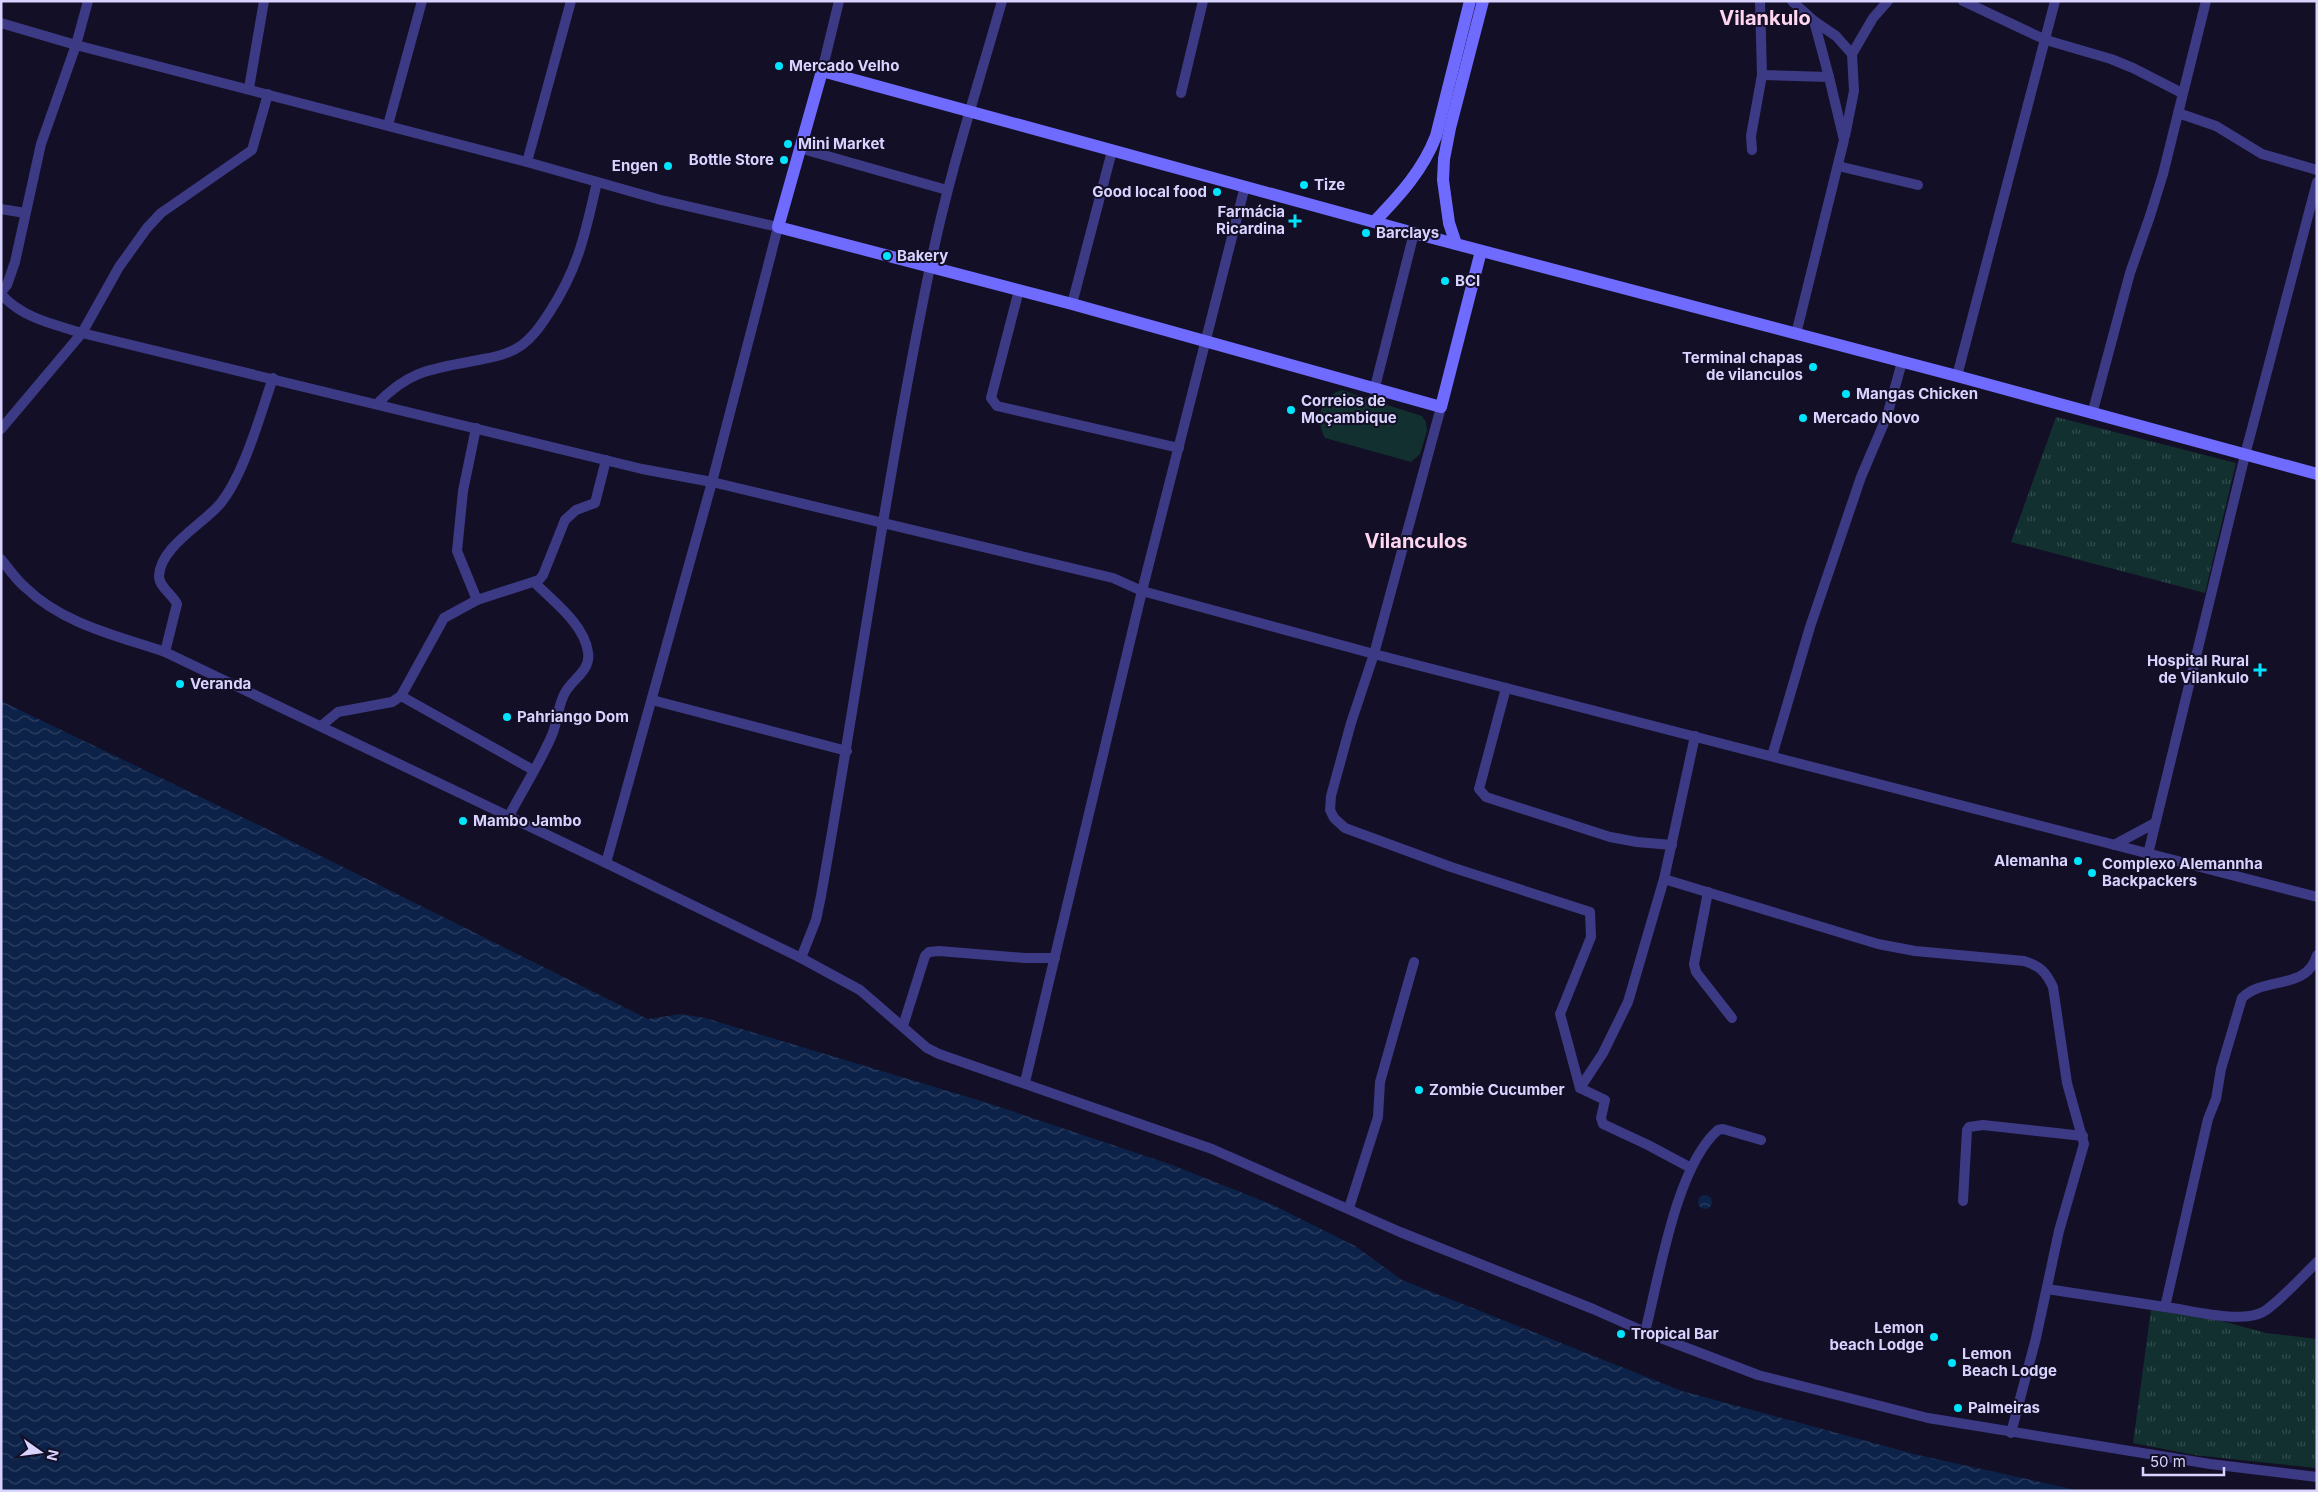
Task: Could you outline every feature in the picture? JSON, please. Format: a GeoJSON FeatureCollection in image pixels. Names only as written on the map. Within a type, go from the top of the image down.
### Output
{"type":"FeatureCollection","features":[{"type":"Feature","properties":{"kind":"main road"},"geometry":{"type":"LineString","coordinates":[[1375,221],[1420,170],[1429,155],[1436,136],[1470,1]]}},
{"type":"Feature","properties":{"kind":"main road"},"geometry":{"type":"LineString","coordinates":[[1456,244],[1449,223],[1444,188],[1444,159],[1450,128],[1483,1]]}},
{"type":"Feature","properties":{"kind":"main road"},"geometry":{"type":"LineString","coordinates":[[1481,251],[1441,407],[1375,387],[1072,304],[778,227],[822,71],[1414,233],[1958,376],[2317,474]]}},
{"type":"Feature","properties":{"kind":"street"},"geometry":{"type":"LineString","coordinates":[[88,1],[76,45],[40,144],[15,262],[7,285],[1,293],[11,306],[20,312],[82,333],[642,469],[712,482],[1113,578],[1142,591],[1374,654],[2317,897]]}},
{"type":"Feature","properties":{"kind":"street"},"geometry":{"type":"LineString","coordinates":[[249,88],[264,1]]}},
{"type":"Feature","properties":{"kind":"street"},"geometry":{"type":"LineString","coordinates":[[388,125],[422,1]]}},
{"type":"Feature","properties":{"kind":"street"},"geometry":{"type":"LineString","coordinates":[[527,162],[571,1]]}},
{"type":"Feature","properties":{"kind":"street"},"geometry":{"type":"LineString","coordinates":[[822,71],[839,1]]}},
{"type":"Feature","properties":{"kind":"street"},"geometry":{"type":"LineString","coordinates":[[800,958],[816,920],[821,896],[930,267],[947,190],[1002,1]]}},
{"type":"Feature","properties":{"kind":"street"},"geometry":{"type":"LineString","coordinates":[[1181,93],[1203,1]]}},
{"type":"Feature","properties":{"kind":"street"},"geometry":{"type":"LineString","coordinates":[[1752,150],[1751,136],[1762,75],[1760,1]]}},
{"type":"Feature","properties":{"kind":"street"},"geometry":{"type":"LineString","coordinates":[[1792,1],[1814,21],[1836,36],[1852,54]]}},
{"type":"Feature","properties":{"kind":"street"},"geometry":{"type":"LineString","coordinates":[[1796,334],[1838,166],[1854,91],[1852,54],[1873,18],[1888,1]]}},
{"type":"Feature","properties":{"kind":"street"},"geometry":{"type":"LineString","coordinates":[[1963,1],[2046,40],[2111,59],[2182,93]]}},
{"type":"Feature","properties":{"kind":"street"},"geometry":{"type":"LineString","coordinates":[[1958,376],[2055,1]]}},
{"type":"Feature","properties":{"kind":"street"},"geometry":{"type":"LineString","coordinates":[[2092,414],[2130,273],[2150,216],[2206,1]]}},
{"type":"Feature","properties":{"kind":"street"},"geometry":{"type":"LineString","coordinates":[[1814,21],[1844,140]]}},
{"type":"Feature","properties":{"kind":"street"},"geometry":{"type":"LineString","coordinates":[[1,23],[76,45],[249,88],[527,162],[661,200],[778,227],[712,482],[606,863]]}},
{"type":"Feature","properties":{"kind":"street"},"geometry":{"type":"LineString","coordinates":[[1762,75],[1828,77]]}},
{"type":"Feature","properties":{"kind":"street"},"geometry":{"type":"LineString","coordinates":[[1,429],[82,333],[128,253],[161,213],[252,150],[268,94]]}},
{"type":"Feature","properties":{"kind":"street"},"geometry":{"type":"LineString","coordinates":[[2178,114],[2216,126],[2262,154],[2317,170]]}},
{"type":"Feature","properties":{"kind":"street"},"geometry":{"type":"LineString","coordinates":[[799,148],[947,190]]}},
{"type":"Feature","properties":{"kind":"street"},"geometry":{"type":"LineString","coordinates":[[1072,304],[1112,151]]}},
{"type":"Feature","properties":{"kind":"street"},"geometry":{"type":"LineString","coordinates":[[1838,166],[1918,185]]}},
{"type":"Feature","properties":{"kind":"street"},"geometry":{"type":"LineString","coordinates":[[377,404],[393,388],[418,373],[508,352],[521,345],[534,334],[560,296],[574,270],[584,243],[597,182]]}},
{"type":"Feature","properties":{"kind":"street"},"geometry":{"type":"LineString","coordinates":[[2148,854],[2246,455],[2317,182]]}},
{"type":"Feature","properties":{"kind":"street"},"geometry":{"type":"LineString","coordinates":[[1025,1082],[1142,591],[1207,341],[1244,186]]}},
{"type":"Feature","properties":{"kind":"street"},"geometry":{"type":"LineString","coordinates":[[1,209],[25,213]]}},
{"type":"Feature","properties":{"kind":"street"},"geometry":{"type":"LineString","coordinates":[[1375,387],[1414,233]]}},
{"type":"Feature","properties":{"kind":"street"},"geometry":{"type":"LineString","coordinates":[[1019,290],[990,398],[993,403],[997,406],[1179,448]]}},
{"type":"Feature","properties":{"kind":"street"},"geometry":{"type":"LineString","coordinates":[[1772,756],[1810,627],[1861,477],[1884,423],[1902,362]]}},
{"type":"Feature","properties":{"kind":"street"},"geometry":{"type":"LineString","coordinates":[[165,652],[177,604],[161,583],[160,569],[174,545],[218,506],[232,487],[273,378]]}},
{"type":"Feature","properties":{"kind":"street"},"geometry":{"type":"LineString","coordinates":[[1441,407],[1374,654],[1351,722],[1331,796],[1330,810],[1334,818],[1346,828],[1451,866],[1590,912],[1591,938],[1560,1014],[1580,1088],[1605,1100],[1601,1118],[1603,1124],[1653,1147],[1691,1168]]}},
{"type":"Feature","properties":{"kind":"street"},"geometry":{"type":"LineString","coordinates":[[476,428],[463,491],[457,551],[477,600]]}},
{"type":"Feature","properties":{"kind":"street"},"geometry":{"type":"LineString","coordinates":[[321,726],[338,712],[392,702],[401,696],[440,622],[477,600],[535,583],[544,575],[565,520],[576,510],[595,503],[606,460]]}},
{"type":"Feature","properties":{"kind":"street"},"geometry":{"type":"LineString","coordinates":[[1,559],[26,589],[50,606],[102,632],[165,652],[509,816],[800,958],[860,990],[927,1048],[939,1054],[1025,1082],[1212,1149],[1350,1208],[1400,1232],[1584,1305],[1645,1332],[1758,1375],[1798,1387],[1928,1418],[2011,1433],[2277,1474],[2317,1477]]}},
{"type":"Feature","properties":{"kind":"street"},"geometry":{"type":"LineString","coordinates":[[509,816],[552,736],[567,689],[582,675],[589,654],[584,638],[576,626],[535,583]]}},
{"type":"Feature","properties":{"kind":"street"},"geometry":{"type":"LineString","coordinates":[[1506,688],[1479,789],[1482,794],[1486,797],[1610,837],[1637,842],[1672,845]]}},
{"type":"Feature","properties":{"kind":"street"},"geometry":{"type":"LineString","coordinates":[[401,696],[533,770]]}},
{"type":"Feature","properties":{"kind":"street"},"geometry":{"type":"LineString","coordinates":[[652,700],[847,751]]}},
{"type":"Feature","properties":{"kind":"street"},"geometry":{"type":"LineString","coordinates":[[1580,1088],[1603,1053],[1628,1002],[1664,879],[1695,736]]}},
{"type":"Feature","properties":{"kind":"street"},"geometry":{"type":"LineString","coordinates":[[2114,845],[2156,824]]}},
{"type":"Feature","properties":{"kind":"street"},"geometry":{"type":"LineString","coordinates":[[1664,879],[1878,944],[1915,951],[2024,961],[2038,965],[2047,973],[2053,987],[2067,1084],[2084,1136],[2084,1144],[2059,1231],[2047,1289],[2011,1433]]}},
{"type":"Feature","properties":{"kind":"street"},"geometry":{"type":"LineString","coordinates":[[1708,892],[1694,964],[1696,972],[1732,1018]]}},
{"type":"Feature","properties":{"kind":"street"},"geometry":{"type":"LineString","coordinates":[[903,1026],[925,956],[929,952],[1055,958]]}},
{"type":"Feature","properties":{"kind":"street"},"geometry":{"type":"LineString","coordinates":[[2165,1307],[2208,1119],[2216,1099],[2221,1069],[2242,998],[2256,989],[2290,981],[2308,971],[2314,965],[2317,955]]}},
{"type":"Feature","properties":{"kind":"street"},"geometry":{"type":"LineString","coordinates":[[1350,1208],[1378,1117],[1380,1082],[1414,962]]}},
{"type":"Feature","properties":{"kind":"street"},"geometry":{"type":"LineString","coordinates":[[1963,1201],[1967,1130],[1969,1127],[1983,1125],[2084,1136]]}},
{"type":"Feature","properties":{"kind":"street"},"geometry":{"type":"LineString","coordinates":[[1645,1332],[1674,1216],[1691,1168],[1718,1130],[1723,1129],[1761,1140]]}},
{"type":"Feature","properties":{"kind":"street"},"geometry":{"type":"LineString","coordinates":[[2047,1289],[2239,1317],[2252,1316],[2264,1311],[2317,1262]]}},
{"type":"Feature","properties":{"kind":"green space"},"geometry":{"type":"Polygon","coordinates":[[[1342,390],[1365,398],[1371,394],[1386,399],[1387,405],[1422,416],[1426,422],[1427,431],[1420,454],[1411,462],[1325,438],[1320,423],[1324,403],[1329,397],[1342,390]]]}},
{"type":"Feature","properties":{"kind":"green space"},"geometry":{"type":"Polygon","coordinates":[[[2056,417],[2236,463],[2205,593],[2011,542],[2056,417]]]}},
{"type":"Feature","properties":{"kind":"green space"},"geometry":{"type":"Polygon","coordinates":[[[2152,1302],[2266,1333],[2317,1339],[2317,1468],[2194,1455],[2133,1443],[2152,1302]]]}},
{"type":"Feature","properties":{"kind":"water"},"geometry":{"type":"Polygon","coordinates":[[[1,701],[265,828],[648,1019],[681,1014],[705,1018],[988,1103],[1172,1165],[1273,1205],[1355,1246],[1402,1280],[1682,1391],[1918,1455],[2081,1491],[1,1491],[1,701]]]}},
{"type":"Feature","properties":{"kind":"water"},"geometry":{"type":"Polygon","coordinates":[[[1705,1195],[1710,1197],[1712,1202],[1710,1207],[1705,1209],[1700,1207],[1698,1202],[1700,1197],[1705,1195]]]}},
{"type":"Feature","properties":{"kind":"place","name":"Mercado Velho"},"geometry":{"type":"Point","coordinates":[779,66]}},
{"type":"Feature","properties":{"kind":"place","name":"Mini Market"},"geometry":{"type":"Point","coordinates":[788,144]}},
{"type":"Feature","properties":{"kind":"place","name":"Bottle Store"},"geometry":{"type":"Point","coordinates":[784,160]}},
{"type":"Feature","properties":{"kind":"place","name":"Engen"},"geometry":{"type":"Point","coordinates":[668,166]}},
{"type":"Feature","properties":{"kind":"place","name":"Tize"},"geometry":{"type":"Point","coordinates":[1304,185]}},
{"type":"Feature","properties":{"kind":"place","name":"Good local food"},"geometry":{"type":"Point","coordinates":[1217,192]}},
{"type":"Feature","properties":{"kind":"place","name":"Farmácia Ricardina"},"geometry":{"type":"Point","coordinates":[1295,221]}},
{"type":"Feature","properties":{"kind":"place","name":"Barclays"},"geometry":{"type":"Point","coordinates":[1366,233]}},
{"type":"Feature","properties":{"kind":"place","name":"Bakery"},"geometry":{"type":"Point","coordinates":[887,256]}},
{"type":"Feature","properties":{"kind":"place","name":"BCI"},"geometry":{"type":"Point","coordinates":[1445,281]}},
{"type":"Feature","properties":{"kind":"place","name":"Terminal chapas de vilanculos"},"geometry":{"type":"Point","coordinates":[1813,367]}},
{"type":"Feature","properties":{"kind":"place","name":"Mangas Chicken"},"geometry":{"type":"Point","coordinates":[1846,394]}},
{"type":"Feature","properties":{"kind":"place","name":"Correios de Moçambique"},"geometry":{"type":"Point","coordinates":[1291,410]}},
{"type":"Feature","properties":{"kind":"place","name":"Mercado Novo"},"geometry":{"type":"Point","coordinates":[1803,418]}},
{"type":"Feature","properties":{"kind":"place","name":"Hospital Rural de Vilankulo"},"geometry":{"type":"Point","coordinates":[2260,670]}},
{"type":"Feature","properties":{"kind":"place","name":"Veranda"},"geometry":{"type":"Point","coordinates":[180,684]}},
{"type":"Feature","properties":{"kind":"place","name":"Pahriango Dom"},"geometry":{"type":"Point","coordinates":[507,717]}},
{"type":"Feature","properties":{"kind":"place","name":"Mambo Jambo"},"geometry":{"type":"Point","coordinates":[463,821]}},
{"type":"Feature","properties":{"kind":"place","name":"Alemanha"},"geometry":{"type":"Point","coordinates":[2078,861]}},
{"type":"Feature","properties":{"kind":"place","name":"Complexo Alemannha Backpackers"},"geometry":{"type":"Point","coordinates":[2092,873]}},
{"type":"Feature","properties":{"kind":"place","name":"Zombie Cucumber"},"geometry":{"type":"Point","coordinates":[1419,1090]}},
{"type":"Feature","properties":{"kind":"place","name":"Tropical Bar"},"geometry":{"type":"Point","coordinates":[1621,1334]}},
{"type":"Feature","properties":{"kind":"place","name":"Lemon beach Lodge"},"geometry":{"type":"Point","coordinates":[1934,1337]}},
{"type":"Feature","properties":{"kind":"place","name":"Lemon Beach Lodge"},"geometry":{"type":"Point","coordinates":[1952,1363]}},
{"type":"Feature","properties":{"kind":"place","name":"Palmeiras"},"geometry":{"type":"Point","coordinates":[1958,1408]}},
{"type":"Feature","properties":{"kind":"district","name":"Vilankulo"},"geometry":{"type":"Point","coordinates":[1765,18]}},
{"type":"Feature","properties":{"kind":"district","name":"Vilanculos"},"geometry":{"type":"Point","coordinates":[1416,541]}}]}
